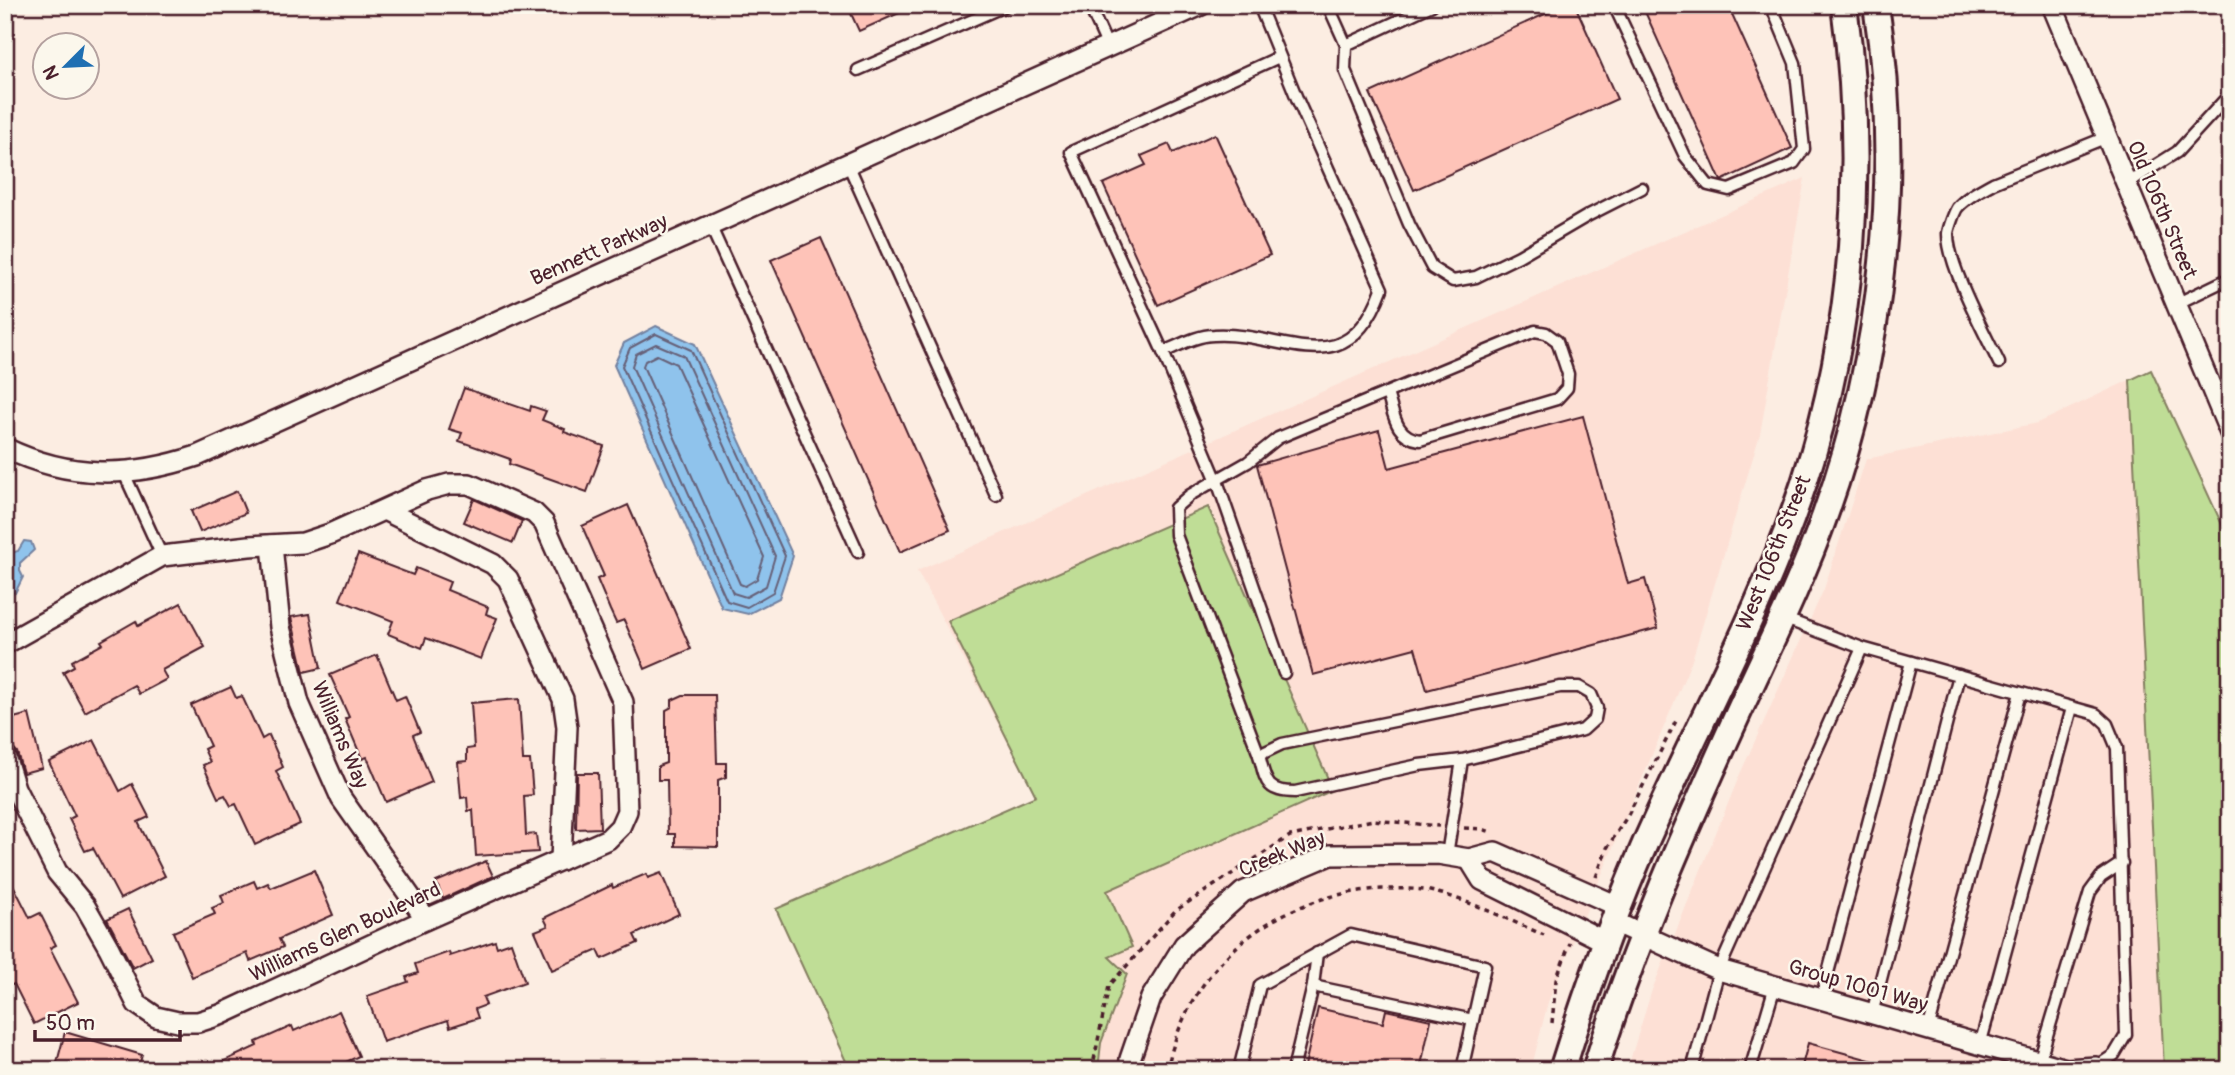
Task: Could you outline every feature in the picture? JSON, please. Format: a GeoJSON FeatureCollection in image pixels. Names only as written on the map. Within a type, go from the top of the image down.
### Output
{"type":"FeatureCollection","features":[{"type":"Feature","properties":{"kind":"street","name":"Bennett Parkway"},"geometry":{"type":"LineString","coordinates":[[5,448],[30,459],[81,471],[123,471],[160,467],[197,456],[1201,5]]}},
{"type":"Feature","properties":{"kind":"street","name":"West 106th Street"},"geometry":{"type":"LineString","coordinates":[[1562,1070],[1613,923],[1656,819],[1780,548],[1821,423],[1846,296],[1855,195],[1853,99],[1844,5]]}},
{"type":"Feature","properties":{"kind":"street","name":"West 106th Street"},"geometry":{"type":"LineString","coordinates":[[1595,1070],[1641,935],[1673,857],[1815,544],[1841,466],[1866,368],[1886,210],[1883,71],[1876,5]]}},
{"type":"Feature","properties":{"kind":"street","name":"Old 106th Street"},"geometry":{"type":"LineString","coordinates":[[2052,5],[2230,433]]}},
{"type":"Feature","properties":{"kind":"street","name":"Williams Glen Boulevard"},"geometry":{"type":"LineString","coordinates":[[5,644],[162,556],[303,543],[330,534],[427,491],[449,484],[469,484],[534,513],[544,523],[624,702],[627,811],[620,827],[608,839],[426,919],[220,1015],[198,1022],[178,1022],[156,1017],[137,1004],[85,906],[57,872],[15,788],[5,756]]}},
{"type":"Feature","properties":{"kind":"street"},"geometry":{"type":"LineString","coordinates":[[384,510],[493,564],[508,579],[563,699],[567,727],[561,860]]}},
{"type":"Feature","properties":{"kind":"street","name":"Williams Way"},"geometry":{"type":"LineString","coordinates":[[272,545],[280,626],[299,703],[341,798],[426,919]]}},
{"type":"Feature","properties":{"kind":"street","name":"Creek Way"},"geometry":{"type":"LineString","coordinates":[[1129,1070],[1130,1059],[1151,998],[1184,945],[1243,892],[1330,855],[1447,855],[1469,859],[1495,852],[1613,923]]}},
{"type":"Feature","properties":{"kind":"street"},"geometry":{"type":"LineString","coordinates":[[1469,859],[1482,880],[1613,923]]}},
{"type":"Feature","properties":{"kind":"street","name":"Group 1001 Way"},"geometry":{"type":"LineString","coordinates":[[1613,923],[1719,970],[2066,1069],[2096,1067]]}},
{"type":"Feature","properties":{"kind":"lane"},"geometry":{"type":"LineString","coordinates":[[858,70],[1007,5]]}},
{"type":"Feature","properties":{"kind":"lane"},"geometry":{"type":"LineString","coordinates":[[1089,5],[1108,47]]}},
{"type":"Feature","properties":{"kind":"lane"},"geometry":{"type":"LineString","coordinates":[[1163,352],[1211,334],[1320,349],[1342,343],[1362,328],[1375,309],[1382,289],[1279,57],[1259,5]]}},
{"type":"Feature","properties":{"kind":"lane"},"geometry":{"type":"LineString","coordinates":[[1328,5],[1346,45],[1345,70],[1409,224],[1432,268],[1452,281],[1476,277],[1519,256],[1642,188]]}},
{"type":"Feature","properties":{"kind":"lane"},"geometry":{"type":"LineString","coordinates":[[1346,45],[1432,5]]}},
{"type":"Feature","properties":{"kind":"lane"},"geometry":{"type":"LineString","coordinates":[[1614,5],[1685,156],[1708,185],[1729,190],[1794,163],[1804,149],[1795,63],[1771,5]]}},
{"type":"Feature","properties":{"kind":"lane"},"geometry":{"type":"LineString","coordinates":[[1279,57],[1071,152],[1163,352],[1217,481],[1284,673]]}},
{"type":"Feature","properties":{"kind":"lane"},"geometry":{"type":"LineString","coordinates":[[2126,184],[2177,152],[2230,94]]}},
{"type":"Feature","properties":{"kind":"lane"},"geometry":{"type":"LineString","coordinates":[[1999,363],[1970,304],[1953,260],[1948,233],[1957,209],[1977,192],[1993,184],[2107,137]]}},
{"type":"Feature","properties":{"kind":"lane"},"geometry":{"type":"LineString","coordinates":[[848,164],[996,495]]}},
{"type":"Feature","properties":{"kind":"lane"},"geometry":{"type":"LineString","coordinates":[[710,225],[858,552]]}},
{"type":"Feature","properties":{"kind":"lane"},"geometry":{"type":"LineString","coordinates":[[2176,304],[2230,278]]}},
{"type":"Feature","properties":{"kind":"lane"},"geometry":{"type":"LineString","coordinates":[[1259,755],[1282,744],[1560,687],[1579,687],[1591,694],[1597,708],[1595,719],[1583,730],[1462,760],[1419,765],[1295,792],[1279,792],[1267,784],[1259,755],[1176,535],[1175,508],[1190,495],[1248,462],[1278,438],[1535,331],[1546,333],[1557,341],[1568,374],[1567,388],[1557,399],[1420,440],[1409,439],[1401,434],[1387,393]]}},
{"type":"Feature","properties":{"kind":"lane"},"geometry":{"type":"LineString","coordinates":[[123,471],[162,556]]}},
{"type":"Feature","properties":{"kind":"lane"},"geometry":{"type":"LineString","coordinates":[[1782,617],[1862,648],[2095,714],[2107,724],[2117,748],[2126,1035],[2114,1055],[2096,1067]]}},
{"type":"Feature","properties":{"kind":"lane"},"geometry":{"type":"LineString","coordinates":[[1692,1070],[1719,970],[1862,648]]}},
{"type":"Feature","properties":{"kind":"lane"},"geometry":{"type":"LineString","coordinates":[[1821,999],[1911,662]]}},
{"type":"Feature","properties":{"kind":"lane"},"geometry":{"type":"LineString","coordinates":[[1872,1014],[1959,675]]}},
{"type":"Feature","properties":{"kind":"lane"},"geometry":{"type":"LineString","coordinates":[[1928,1030],[2020,693]]}},
{"type":"Feature","properties":{"kind":"lane"},"geometry":{"type":"LineString","coordinates":[[1980,1045],[2072,708]]}},
{"type":"Feature","properties":{"kind":"lane"},"geometry":{"type":"LineString","coordinates":[[1447,855],[1462,760]]}},
{"type":"Feature","properties":{"kind":"lane"},"geometry":{"type":"LineString","coordinates":[[2039,1062],[2090,892],[2101,877],[2122,863]]}},
{"type":"Feature","properties":{"kind":"lane"},"geometry":{"type":"LineString","coordinates":[[1239,1070],[1260,985],[1351,935],[1485,966],[1462,1070]]}},
{"type":"Feature","properties":{"kind":"lane"},"geometry":{"type":"LineString","coordinates":[[1293,1070],[1313,986],[1317,953]]}},
{"type":"Feature","properties":{"kind":"lane"},"geometry":{"type":"LineString","coordinates":[[1313,986],[1473,1020]]}},
{"type":"Feature","properties":{"kind":"lane"},"geometry":{"type":"LineString","coordinates":[[1750,1070],[1774,986]]}},
{"type":"Feature","properties":{"kind":"path"},"geometry":{"type":"LineString","coordinates":[[1597,873],[1606,848],[1628,815],[1680,713]]}},
{"type":"Feature","properties":{"kind":"path"},"geometry":{"type":"LineString","coordinates":[[1552,1026],[1556,980],[1569,944]]}},
{"type":"Feature","properties":{"kind":"shaded area"},"geometry":{"type":"Polygon","coordinates":[[[1805,178],[1760,434],[1692,660],[1548,1002],[1531,1070],[850,1070],[776,909],[1036,796],[917,571],[1805,178]]]}},
{"type":"Feature","properties":{"kind":"shaded area"},"geometry":{"type":"Polygon","coordinates":[[[2151,370],[2230,542],[2230,1070],[1627,1070],[1652,990],[1740,774],[1824,589],[1866,459],[2038,423],[2151,370]]]}},
{"type":"Feature","properties":{"kind":"green space"},"geometry":{"type":"Polygon","coordinates":[[[2151,370],[2230,542],[2230,1070],[2164,1070],[2130,380],[2151,370]]]}},
{"type":"Feature","properties":{"kind":"green space"},"geometry":{"type":"Polygon","coordinates":[[[1208,507],[1333,790],[1107,891],[1132,947],[1109,957],[1127,974],[1101,1043],[1098,1070],[850,1070],[776,909],[1036,796],[948,621],[1208,507]]]}},
{"type":"Feature","properties":{"kind":"water"},"geometry":{"type":"Polygon","coordinates":[[[656,326],[695,344],[793,556],[779,598],[748,614],[722,608],[614,365],[624,343],[656,326]]]}},
{"type":"Feature","properties":{"kind":"water"},"geometry":{"type":"Polygon","coordinates":[[[24,541],[31,542],[34,550],[20,563],[23,577],[15,593],[5,590],[5,557],[18,551],[24,541]]]}},
{"type":"Feature","properties":{"kind":"building"},"geometry":{"type":"Polygon","coordinates":[[[847,5],[917,5],[859,31],[847,5]]]}},
{"type":"Feature","properties":{"kind":"building"},"geometry":{"type":"Polygon","coordinates":[[[1565,5],[1575,5],[1617,99],[1414,190],[1370,93],[1565,5]]]}},
{"type":"Feature","properties":{"kind":"building"},"geometry":{"type":"Polygon","coordinates":[[[1642,5],[1728,5],[1792,148],[1721,181],[1642,5]]]}},
{"type":"Feature","properties":{"kind":"building"},"geometry":{"type":"Polygon","coordinates":[[[1215,134],[1270,255],[1158,305],[1103,184],[1146,165],[1141,156],[1169,144],[1173,153],[1215,134]]]}},
{"type":"Feature","properties":{"kind":"building"},"geometry":{"type":"Polygon","coordinates":[[[821,238],[950,530],[900,552],[771,260],[821,238]]]}},
{"type":"Feature","properties":{"kind":"building"},"geometry":{"type":"Polygon","coordinates":[[[464,388],[530,411],[531,406],[546,411],[542,420],[565,429],[564,432],[604,446],[587,492],[509,464],[510,459],[459,441],[462,433],[449,429],[464,388]]]}},
{"type":"Feature","properties":{"kind":"building"},"geometry":{"type":"Polygon","coordinates":[[[1583,416],[1628,584],[1645,579],[1658,628],[1427,690],[1415,648],[1313,675],[1257,465],[1379,430],[1389,468],[1583,416]]]}},
{"type":"Feature","properties":{"kind":"building"},"geometry":{"type":"Polygon","coordinates":[[[237,491],[246,513],[200,532],[191,511],[237,491]]]}},
{"type":"Feature","properties":{"kind":"building"},"geometry":{"type":"Polygon","coordinates":[[[474,499],[522,521],[513,543],[464,522],[474,499]]]}},
{"type":"Feature","properties":{"kind":"building"},"geometry":{"type":"Polygon","coordinates":[[[628,505],[691,649],[645,669],[624,620],[616,623],[610,610],[597,579],[604,576],[582,526],[628,505]]]}},
{"type":"Feature","properties":{"kind":"building"},"geometry":{"type":"Polygon","coordinates":[[[358,554],[413,575],[416,568],[450,582],[447,590],[488,607],[486,614],[497,618],[481,659],[426,638],[422,648],[388,634],[393,621],[340,600],[358,554]]]}},
{"type":"Feature","properties":{"kind":"building"},"geometry":{"type":"Polygon","coordinates":[[[181,603],[205,647],[162,670],[167,679],[139,694],[134,685],[85,712],[63,672],[74,666],[72,661],[136,621],[138,626],[181,603]]]}},
{"type":"Feature","properties":{"kind":"building"},"geometry":{"type":"Polygon","coordinates":[[[310,614],[321,668],[304,672],[291,617],[310,614]]]}},
{"type":"Feature","properties":{"kind":"building"},"geometry":{"type":"Polygon","coordinates":[[[377,655],[396,700],[405,696],[420,732],[413,735],[432,782],[386,802],[367,757],[362,759],[345,719],[349,717],[330,675],[377,655]]]}},
{"type":"Feature","properties":{"kind":"building"},"geometry":{"type":"Polygon","coordinates":[[[231,687],[236,698],[242,696],[262,739],[269,735],[283,767],[276,771],[300,824],[255,845],[236,804],[231,806],[225,795],[218,798],[203,765],[210,762],[204,749],[210,746],[191,705],[231,687]]]}},
{"type":"Feature","properties":{"kind":"building"},"geometry":{"type":"Polygon","coordinates":[[[683,695],[715,695],[717,763],[726,763],[726,777],[718,780],[718,847],[675,846],[675,834],[668,834],[667,780],[658,780],[658,766],[666,763],[666,710],[672,707],[672,700],[683,695]]]}},
{"type":"Feature","properties":{"kind":"building"},"geometry":{"type":"Polygon","coordinates":[[[519,699],[523,760],[530,760],[533,795],[524,796],[526,835],[536,834],[538,852],[476,856],[473,810],[468,811],[467,797],[461,798],[458,762],[467,761],[467,749],[474,748],[471,703],[519,699]]]}},
{"type":"Feature","properties":{"kind":"building"},"geometry":{"type":"Polygon","coordinates":[[[29,714],[42,768],[23,773],[17,752],[12,746],[6,720],[29,714]]]}},
{"type":"Feature","properties":{"kind":"building"},"geometry":{"type":"Polygon","coordinates":[[[94,740],[120,791],[132,784],[149,817],[138,822],[165,876],[120,899],[93,848],[85,851],[69,819],[75,816],[49,762],[94,740]]]}},
{"type":"Feature","properties":{"kind":"building"},"geometry":{"type":"Polygon","coordinates":[[[577,773],[598,773],[600,828],[576,829],[577,773]]]}},
{"type":"Feature","properties":{"kind":"building"},"geometry":{"type":"Polygon","coordinates":[[[486,861],[493,876],[443,899],[436,882],[486,861]]]}},
{"type":"Feature","properties":{"kind":"building"},"geometry":{"type":"Polygon","coordinates":[[[5,869],[30,918],[40,913],[56,945],[50,948],[78,1002],[34,1024],[14,984],[5,988],[5,869]]]}},
{"type":"Feature","properties":{"kind":"building"},"geometry":{"type":"Polygon","coordinates":[[[314,870],[333,915],[279,939],[283,947],[250,961],[247,953],[192,977],[173,932],[215,914],[212,908],[224,903],[221,895],[254,881],[257,888],[268,883],[271,888],[314,870]]]}},
{"type":"Feature","properties":{"kind":"building"},"geometry":{"type":"Polygon","coordinates":[[[661,873],[679,914],[634,935],[638,943],[602,959],[598,950],[552,970],[535,931],[548,926],[544,918],[612,885],[613,888],[646,874],[648,878],[661,873]]]}},
{"type":"Feature","properties":{"kind":"building"},"geometry":{"type":"Polygon","coordinates":[[[128,909],[152,958],[133,968],[107,919],[128,909]]]}},
{"type":"Feature","properties":{"kind":"building"},"geometry":{"type":"Polygon","coordinates":[[[495,941],[497,947],[511,942],[525,982],[483,997],[486,1005],[475,1009],[478,1018],[450,1027],[448,1020],[383,1042],[367,996],[408,982],[406,977],[418,973],[415,964],[449,952],[450,956],[495,941]]]}},
{"type":"Feature","properties":{"kind":"building"},"geometry":{"type":"Polygon","coordinates":[[[1318,1008],[1383,1023],[1386,1010],[1431,1020],[1420,1070],[1304,1070],[1318,1008]]]}},
{"type":"Feature","properties":{"kind":"building"},"geometry":{"type":"Polygon","coordinates":[[[339,1011],[359,1056],[329,1070],[205,1070],[292,1026],[294,1031],[339,1011]]]}},
{"type":"Feature","properties":{"kind":"building"},"geometry":{"type":"Polygon","coordinates":[[[65,1032],[142,1055],[138,1070],[55,1070],[65,1032]]]}},
{"type":"Feature","properties":{"kind":"building"},"geometry":{"type":"Polygon","coordinates":[[[1808,1043],[1888,1065],[1887,1070],[1801,1070],[1808,1043]]]}}]}
